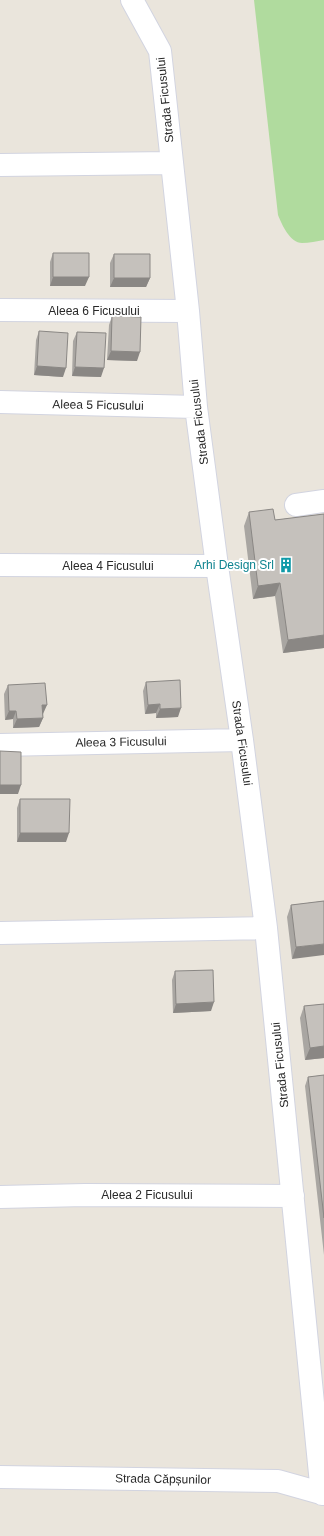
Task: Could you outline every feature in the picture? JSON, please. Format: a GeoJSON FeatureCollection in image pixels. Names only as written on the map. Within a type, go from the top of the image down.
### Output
{"type":"FeatureCollection","features":[{"type":"Feature","properties":{"kind":"street","name":"Strada Ficusului"},"geometry":{"type":"LineString","coordinates":[[132,0],[160,51],[188,311],[196,407],[242,740],[266,928],[323,1494]]}},
{"type":"Feature","properties":{"kind":"street"},"geometry":{"type":"LineString","coordinates":[[0,165],[172,163]]}},
{"type":"Feature","properties":{"kind":"street","name":"Aleea 6 Ficusului"},"geometry":{"type":"LineString","coordinates":[[0,310],[188,311]]}},
{"type":"Feature","properties":{"kind":"street","name":"Aleea 5 Ficusului"},"geometry":{"type":"LineString","coordinates":[[0,402],[196,407]]}},
{"type":"Feature","properties":{"kind":"street"},"geometry":{"type":"LineString","coordinates":[[296,505],[324,501]]}},
{"type":"Feature","properties":{"kind":"street","name":"Aleea 4 Ficusului"},"geometry":{"type":"LineString","coordinates":[[0,565],[217,566]]}},
{"type":"Feature","properties":{"kind":"street","name":"Aleea 3 Ficusului"},"geometry":{"type":"LineString","coordinates":[[0,745],[242,740]]}},
{"type":"Feature","properties":{"kind":"street"},"geometry":{"type":"LineString","coordinates":[[0,933],[266,928]]}},
{"type":"Feature","properties":{"kind":"street","name":"Aleea 2 Ficusului"},"geometry":{"type":"LineString","coordinates":[[0,1197],[85,1195],[293,1196]]}},
{"type":"Feature","properties":{"kind":"street","name":"Strada Căpșunilor"},"geometry":{"type":"LineString","coordinates":[[0,1477],[278,1481],[323,1494]]}},
{"type":"Feature","properties":{"kind":"green space"},"geometry":{"type":"Polygon","coordinates":[[[254,0],[324,0],[324,240],[302,243],[294,240],[287,233],[278,215],[254,0]]]}},
{"type":"Feature","properties":{"kind":"building"},"geometry":{"type":"Polygon","coordinates":[[[53,253],[89,253],[89,277],[53,277],[53,253]]]}},
{"type":"Feature","properties":{"kind":"building"},"geometry":{"type":"Polygon","coordinates":[[[114,254],[150,254],[150,278],[114,278],[114,254]]]}},
{"type":"Feature","properties":{"kind":"building"},"geometry":{"type":"Polygon","coordinates":[[[112,316],[141,317],[140,352],[111,351],[112,316]]]}},
{"type":"Feature","properties":{"kind":"building"},"geometry":{"type":"Polygon","coordinates":[[[39,331],[68,333],[66,368],[37,366],[39,331]]]}},
{"type":"Feature","properties":{"kind":"building"},"geometry":{"type":"Polygon","coordinates":[[[77,332],[106,333],[104,368],[75,367],[77,332]]]}},
{"type":"Feature","properties":{"kind":"building","name":"Arhi Design Srl"},"geometry":{"type":"Polygon","coordinates":[[[273,509],[275,520],[324,514],[324,635],[288,640],[280,583],[258,586],[249,512],[273,509]]]}},
{"type":"Feature","properties":{"kind":"building"},"geometry":{"type":"Polygon","coordinates":[[[180,680],[181,708],[160,709],[160,704],[148,705],[146,682],[180,680]]]}},
{"type":"Feature","properties":{"kind":"building"},"geometry":{"type":"Polygon","coordinates":[[[45,683],[47,705],[42,705],[43,718],[17,719],[16,711],[9,711],[8,685],[45,683]]]}},
{"type":"Feature","properties":{"kind":"building"},"geometry":{"type":"Polygon","coordinates":[[[0,751],[21,752],[21,785],[0,785],[0,751]]]}},
{"type":"Feature","properties":{"kind":"building"},"geometry":{"type":"Polygon","coordinates":[[[20,799],[70,799],[69,833],[20,833],[20,799]]]}},
{"type":"Feature","properties":{"kind":"building"},"geometry":{"type":"Polygon","coordinates":[[[324,901],[324,944],[296,947],[291,905],[324,901]]]}},
{"type":"Feature","properties":{"kind":"building"},"geometry":{"type":"Polygon","coordinates":[[[213,970],[214,1002],[176,1004],[175,971],[213,970]]]}},
{"type":"Feature","properties":{"kind":"building"},"geometry":{"type":"Polygon","coordinates":[[[324,1004],[324,1046],[310,1048],[304,1006],[324,1004]]]}},
{"type":"Feature","properties":{"kind":"building"},"geometry":{"type":"Polygon","coordinates":[[[324,1075],[324,1218],[308,1077],[324,1075]]]}},
{"type":"Feature","properties":{"kind":"place","name":"Arhi Design Srl"},"geometry":{"type":"Point","coordinates":[286,565]}}]}
